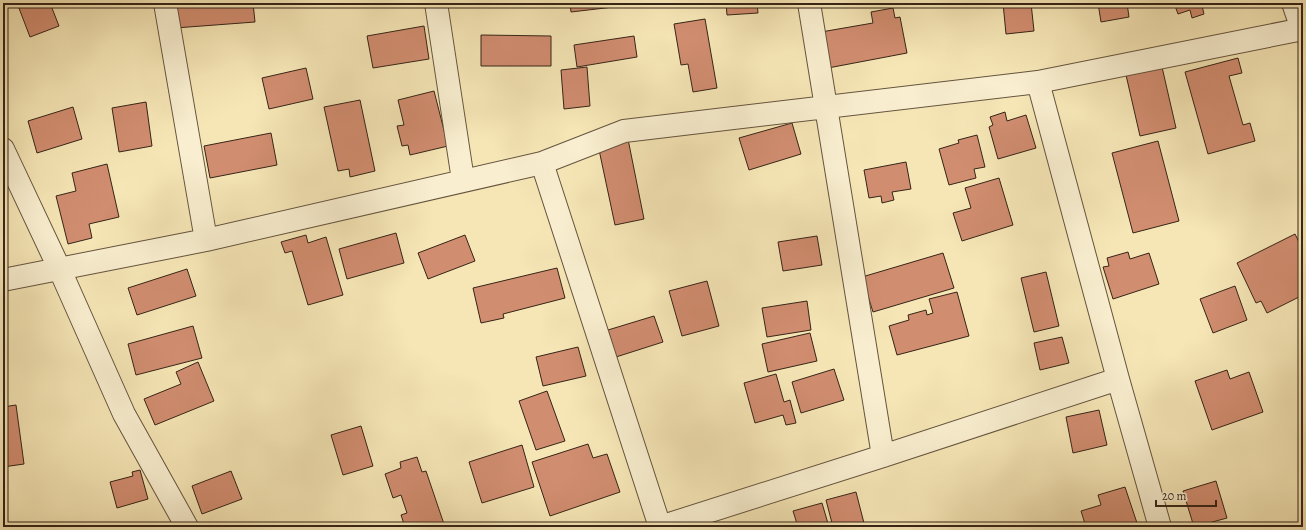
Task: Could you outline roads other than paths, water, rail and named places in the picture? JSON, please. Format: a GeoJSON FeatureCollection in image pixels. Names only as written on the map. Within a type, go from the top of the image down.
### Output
{"type":"FeatureCollection","features":[{"type":"Feature","properties":{"kind":"street"},"geometry":{"type":"LineString","coordinates":[[165,3],[206,240]]}},
{"type":"Feature","properties":{"kind":"street"},"geometry":{"type":"LineString","coordinates":[[436,3],[463,180]]}},
{"type":"Feature","properties":{"kind":"street"},"geometry":{"type":"LineString","coordinates":[[809,3],[883,456]]}},
{"type":"Feature","properties":{"kind":"street"},"geometry":{"type":"LineString","coordinates":[[3,280],[60,270],[206,240],[542,163],[624,131],[1038,82],[1303,30],[1292,3]]}},
{"type":"Feature","properties":{"kind":"street"},"geometry":{"type":"LineString","coordinates":[[1038,82],[1118,379],[1160,527]]}},
{"type":"Feature","properties":{"kind":"street"},"geometry":{"type":"LineString","coordinates":[[3,149],[60,270],[124,414],[187,527]]}},
{"type":"Feature","properties":{"kind":"street"},"geometry":{"type":"LineString","coordinates":[[542,163],[660,527],[1118,379]]}}]}
